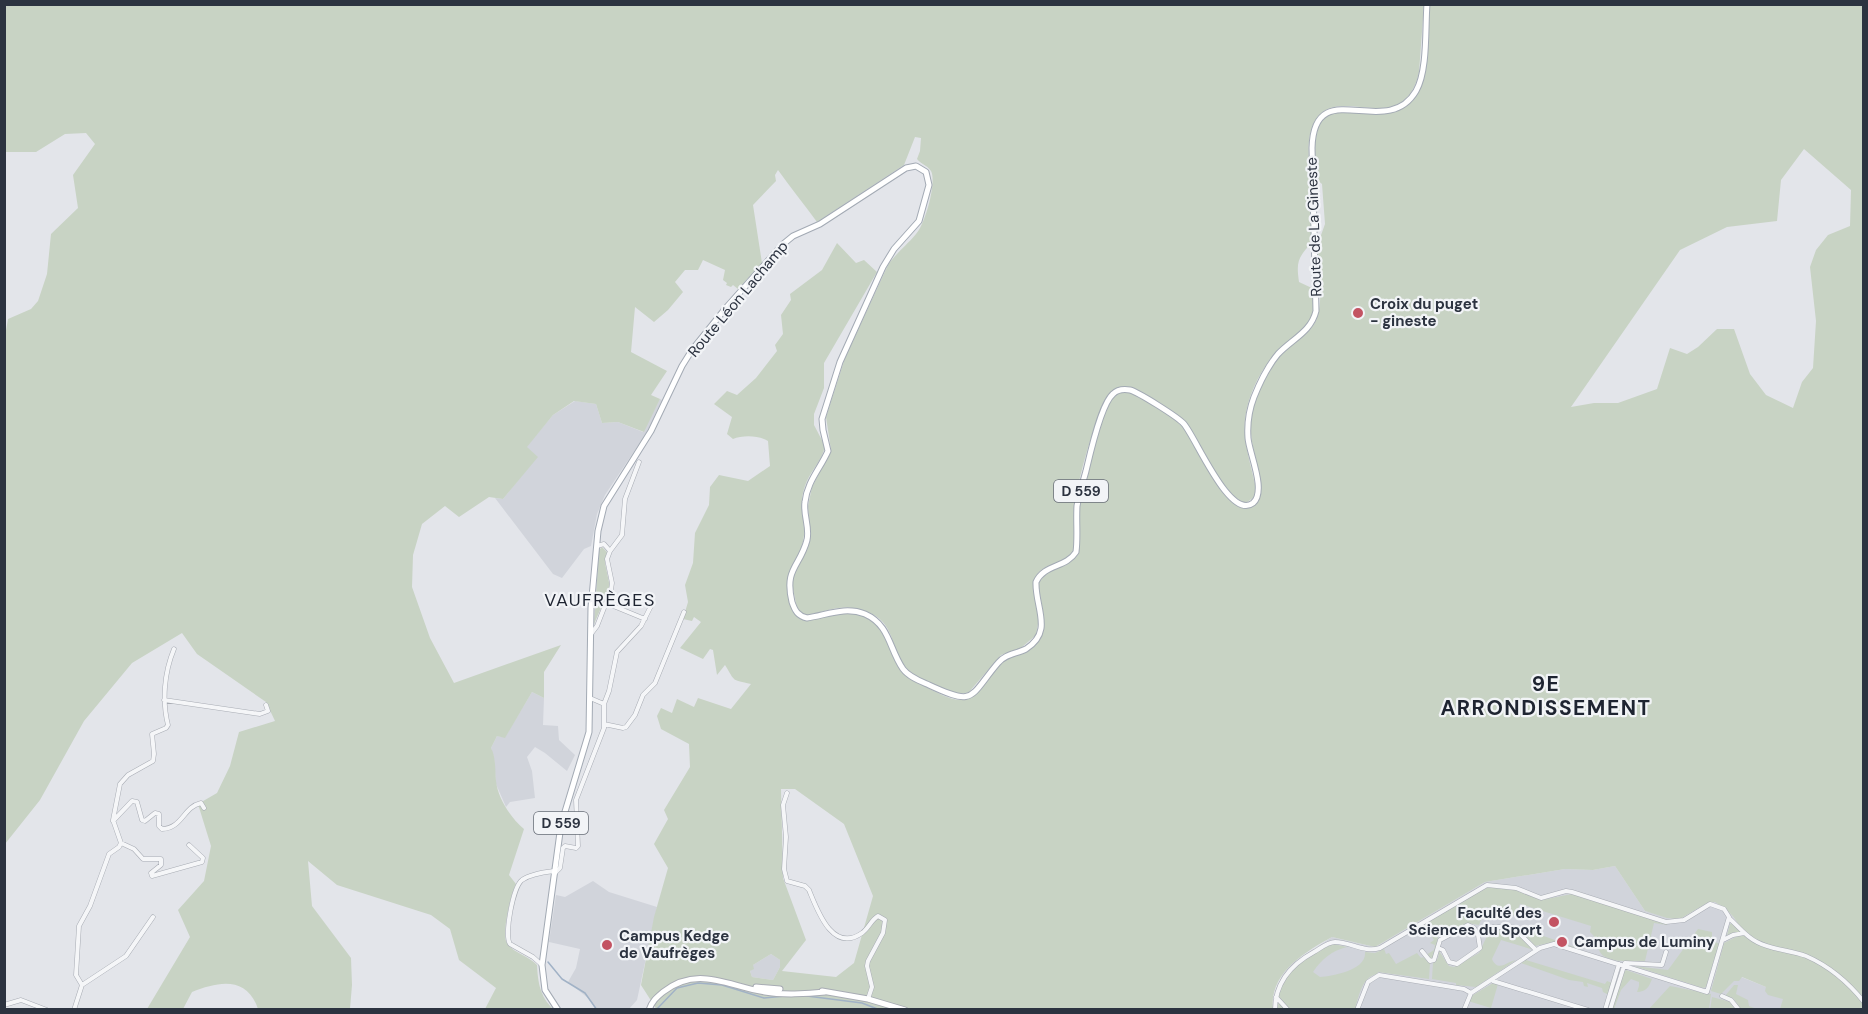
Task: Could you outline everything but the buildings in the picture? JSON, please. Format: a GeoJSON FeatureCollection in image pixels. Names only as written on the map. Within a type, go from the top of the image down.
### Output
{"type":"FeatureCollection","features":[{"type":"Feature","properties":{"kind":"main road","name":"Route de La Gineste"},"geometry":{"type":"LineString","coordinates":[[906,168],[920,167],[926,172],[929,181],[919,221],[894,249],[883,267],[840,362],[822,424],[828,451],[809,486],[804,506],[807,539],[791,572],[789,584],[797,614],[807,618],[845,610],[872,617],[889,637],[899,663],[906,672],[960,698],[974,692],[1003,657],[1023,651],[1038,637],[1042,617],[1036,582],[1043,571],[1065,563],[1076,552],[1078,500],[1095,436],[1108,401],[1115,392],[1133,391],[1182,423],[1227,494],[1237,504],[1246,506],[1257,498],[1259,488],[1248,434],[1248,420],[1253,400],[1270,365],[1309,327],[1316,311],[1312,147],[1314,130],[1323,117],[1334,110],[1350,108],[1377,113],[1388,112],[1404,105],[1411,98],[1421,79],[1427,4]]}},
{"type":"Feature","properties":{"kind":"main road","name":"Route Léon Lachamp"},"geometry":{"type":"LineString","coordinates":[[558,1010],[545,990],[542,965],[561,825],[588,739],[590,634],[597,546],[601,516],[609,495],[651,431],[682,366],[707,331],[788,238],[820,224],[906,168]]}},
{"type":"Feature","properties":{"kind":"main road"},"geometry":{"type":"LineString","coordinates":[[649,1009],[654,999],[663,992],[676,983],[693,978],[713,979],[742,986],[868,999],[905,1010]]}},
{"type":"Feature","properties":{"kind":"street"},"geometry":{"type":"LineString","coordinates":[[597,546],[606,545],[610,551],[622,535],[625,499],[639,462]]}},
{"type":"Feature","properties":{"kind":"street","name":"Route Léon Lachamp"},"geometry":{"type":"LineString","coordinates":[[590,634],[597,626],[612,583],[607,563],[610,551]]}},
{"type":"Feature","properties":{"kind":"street"},"geometry":{"type":"LineString","coordinates":[[606,603],[645,619]]}},
{"type":"Feature","properties":{"kind":"street"},"geometry":{"type":"LineString","coordinates":[[542,965],[510,944],[507,934],[515,891],[519,882],[527,878],[554,873],[560,868],[564,846],[576,848],[578,846],[576,796],[604,724],[604,704],[609,692],[616,652],[634,634],[651,606]]}},
{"type":"Feature","properties":{"kind":"street"},"geometry":{"type":"LineString","coordinates":[[604,724],[626,727],[643,695],[658,677],[684,612]]}},
{"type":"Feature","properties":{"kind":"street"},"geometry":{"type":"LineString","coordinates":[[174,649],[164,700],[167,727],[152,734],[153,761],[129,775],[120,784],[113,821],[121,843],[134,849],[143,859],[160,860],[161,865],[151,873],[155,876],[160,872],[189,867],[202,862],[204,858],[189,845]]}},
{"type":"Feature","properties":{"kind":"street"},"geometry":{"type":"LineString","coordinates":[[590,698],[604,704]]}},
{"type":"Feature","properties":{"kind":"street"},"geometry":{"type":"LineString","coordinates":[[164,700],[260,714],[268,711],[266,705]]}},
{"type":"Feature","properties":{"kind":"street"},"geometry":{"type":"LineString","coordinates":[[787,794],[783,805],[786,837],[784,869],[787,880],[805,886],[809,890],[824,925],[840,936],[848,939],[859,934],[878,916],[885,920],[883,933],[868,961],[872,987],[868,999]]}},
{"type":"Feature","properties":{"kind":"street"},"geometry":{"type":"LineString","coordinates":[[113,821],[132,801],[137,802],[142,820],[145,821],[155,813],[159,814],[159,826],[162,829],[170,829],[181,821],[195,805],[201,803],[204,808]]}},
{"type":"Feature","properties":{"kind":"street"},"geometry":{"type":"LineString","coordinates":[[82,985],[76,975],[79,926],[90,906],[109,854],[121,843]]}},
{"type":"Feature","properties":{"kind":"street"},"geometry":{"type":"LineString","coordinates":[[1275,1010],[1276,997],[1283,978],[1294,964],[1330,943],[1344,943],[1368,950],[1380,948],[1487,885],[1516,888],[1541,898],[1566,891],[1572,892],[1666,922],[1684,920],[1710,904],[1719,906],[1744,933],[1756,942],[1806,956],[1828,969],[1853,989],[1863,1002]]}},
{"type":"Feature","properties":{"kind":"street"},"geometry":{"type":"LineString","coordinates":[[74,1010],[82,985],[126,956],[153,917]]}},
{"type":"Feature","properties":{"kind":"street"},"geometry":{"type":"LineString","coordinates":[[1464,1010],[1471,993],[1546,945],[1554,944],[1707,992],[1729,917]]}},
{"type":"Feature","properties":{"kind":"street"},"geometry":{"type":"LineString","coordinates":[[1422,951],[1427,959],[1432,961],[1436,958],[1438,948],[1440,940],[1464,926],[1472,926],[1481,944],[1480,948],[1457,964],[1449,962],[1443,950],[1438,948]]}},
{"type":"Feature","properties":{"kind":"street"},"geometry":{"type":"LineString","coordinates":[[1478,935],[1493,927],[1513,927],[1536,951]]}},
{"type":"Feature","properties":{"kind":"street"},"geometry":{"type":"LineString","coordinates":[[1723,941],[1733,935],[1744,933]]}},
{"type":"Feature","properties":{"kind":"street"},"geometry":{"type":"LineString","coordinates":[[1622,965],[1625,963],[1662,965],[1666,952]]}},
{"type":"Feature","properties":{"kind":"street"},"geometry":{"type":"LineString","coordinates":[[1607,1010],[1622,965]]}},
{"type":"Feature","properties":{"kind":"street"},"geometry":{"type":"LineString","coordinates":[[1357,1010],[1368,982],[1378,975],[1464,989],[1471,993]]}},
{"type":"Feature","properties":{"kind":"street"},"geometry":{"type":"LineString","coordinates":[[1492,980],[1588,1010]]}},
{"type":"Feature","properties":{"kind":"street"},"geometry":{"type":"LineString","coordinates":[[1722,996],[1731,1000],[1739,1010]]}},
{"type":"Feature","properties":{"kind":"street"},"geometry":{"type":"LineString","coordinates":[[1276,997],[1288,1010]]}},
{"type":"Feature","properties":{"kind":"street"},"geometry":{"type":"LineString","coordinates":[[4,1005],[24,1000],[47,1010]]}},
{"type":"Feature","properties":{"kind":"shaded area"},"geometry":{"type":"Polygon","coordinates":[[[660,399],[662,400],[647,432],[605,495],[597,514],[591,546],[584,549],[562,578],[553,574],[495,498],[503,499],[537,457],[526,447],[553,415],[575,401],[596,404],[602,423],[618,422],[643,432],[660,399]]]}},
{"type":"Feature","properties":{"kind":"shaded area"},"geometry":{"type":"Polygon","coordinates":[[[532,692],[544,698],[543,725],[558,726],[559,740],[575,755],[567,771],[535,747],[527,757],[532,771],[535,798],[510,802],[506,807],[496,784],[491,748],[497,736],[505,737],[532,692]]]}},
{"type":"Feature","properties":{"kind":"shaded area","name":"Campus de Luminy"},"geometry":{"type":"Polygon","coordinates":[[[1615,866],[1645,911],[1680,919],[1707,903],[1715,901],[1725,907],[1740,925],[1741,977],[1786,995],[1804,1009],[1273,1010],[1275,991],[1283,974],[1292,963],[1332,937],[1375,947],[1485,882],[1565,869],[1593,870],[1615,866]]]}},
{"type":"Feature","properties":{"kind":"shaded area","name":"Campus Kedge de Vaufrèges"},"geometry":{"type":"Polygon","coordinates":[[[593,881],[609,892],[657,907],[637,1000],[629,1009],[596,1009],[588,998],[568,982],[576,968],[580,949],[549,942],[556,895],[565,897],[593,881]]]}},
{"type":"Feature","properties":{"kind":"shaded area"},"geometry":{"type":"Polygon","coordinates":[[[771,954],[780,960],[780,967],[773,980],[752,977],[750,971],[753,965],[771,954]]]}},
{"type":"Feature","properties":{"kind":"green space"},"geometry":{"type":"Polygon","coordinates":[[[5,5],[1424,5],[1419,72],[1410,94],[1397,105],[1382,108],[1333,107],[1320,115],[1311,131],[1309,151],[1312,242],[1301,256],[1298,269],[1299,282],[1314,289],[1312,317],[1301,332],[1269,361],[1249,399],[1245,419],[1245,436],[1256,488],[1254,497],[1246,503],[1230,492],[1213,469],[1187,424],[1179,416],[1138,390],[1121,387],[1109,395],[1090,442],[1075,504],[1073,551],[1063,560],[1041,570],[1033,582],[1039,618],[1036,635],[1021,648],[1001,655],[969,692],[946,690],[926,682],[906,668],[886,626],[871,613],[845,607],[802,614],[797,608],[792,584],[794,573],[810,540],[808,506],[812,487],[831,450],[826,417],[845,358],[888,265],[916,234],[923,222],[931,193],[932,176],[931,171],[917,159],[921,138],[915,137],[904,165],[817,222],[778,170],[775,175],[776,181],[753,205],[762,263],[738,289],[733,285],[731,287],[726,285],[727,283],[723,280],[725,270],[703,260],[698,270],[685,270],[675,282],[683,292],[654,322],[635,307],[631,352],[667,371],[651,395],[660,399],[644,432],[618,422],[602,423],[596,404],[574,401],[553,415],[527,447],[538,457],[503,499],[489,497],[459,517],[445,506],[422,524],[413,555],[412,587],[430,638],[454,683],[561,645],[544,672],[544,698],[532,692],[505,738],[497,736],[491,748],[495,759],[499,795],[510,814],[524,829],[509,875],[516,884],[507,914],[505,939],[513,949],[537,965],[540,989],[553,1009],[485,1009],[496,988],[459,960],[450,929],[431,915],[337,885],[308,861],[312,906],[351,958],[350,1009],[258,1009],[247,991],[239,986],[222,984],[192,992],[183,1009],[147,1009],[190,937],[178,910],[204,881],[211,846],[198,804],[217,793],[230,766],[239,732],[275,721],[266,702],[197,654],[182,633],[132,663],[84,721],[40,800],[5,844],[5,336],[8,319],[31,309],[38,301],[47,274],[51,234],[78,208],[73,175],[95,144],[86,133],[65,134],[36,152],[5,152],[5,5]]]}},
{"type":"Feature","properties":{"kind":"green space"},"geometry":{"type":"Polygon","coordinates":[[[1429,5],[1863,5],[1863,1009],[1780,1009],[1783,999],[1768,995],[1765,991],[1766,987],[1742,977],[1739,981],[1734,981],[1721,994],[1711,991],[1724,943],[1740,935],[1740,932],[1727,935],[1732,923],[1740,930],[1734,917],[1715,902],[1707,903],[1680,919],[1667,918],[1645,911],[1615,866],[1593,870],[1565,869],[1485,882],[1375,947],[1332,937],[1300,957],[1283,974],[1273,996],[1273,1009],[657,1010],[641,985],[654,917],[668,868],[654,844],[668,819],[664,810],[690,767],[689,744],[661,729],[657,716],[661,708],[672,713],[677,699],[694,707],[698,698],[731,709],[751,684],[735,679],[725,665],[717,675],[713,650],[710,649],[703,659],[680,648],[701,622],[694,617],[692,621],[683,619],[688,602],[685,585],[693,563],[695,533],[709,505],[710,487],[719,475],[748,481],[770,466],[768,441],[750,436],[733,439],[727,434],[732,417],[714,404],[727,391],[737,395],[756,378],[777,351],[775,345],[783,334],[781,315],[791,300],[790,294],[822,270],[837,243],[856,263],[864,260],[877,272],[824,363],[824,388],[814,414],[814,425],[825,446],[803,493],[804,535],[787,585],[792,609],[797,616],[805,618],[850,613],[872,620],[884,635],[897,663],[908,674],[925,686],[952,699],[972,697],[1004,659],[1040,638],[1044,617],[1038,583],[1044,573],[1066,565],[1078,552],[1079,512],[1084,482],[1104,415],[1115,395],[1121,392],[1133,393],[1172,417],[1188,434],[1230,500],[1239,507],[1248,508],[1256,503],[1259,497],[1259,483],[1251,427],[1255,400],[1272,367],[1286,350],[1312,328],[1319,310],[1317,240],[1325,224],[1322,184],[1315,178],[1314,145],[1318,126],[1326,116],[1337,112],[1378,114],[1393,111],[1407,104],[1420,88],[1429,5]],[[1804,149],[1781,180],[1777,221],[1727,227],[1680,250],[1571,407],[1594,403],[1618,403],[1657,389],[1670,348],[1687,354],[1717,329],[1734,329],[1750,374],[1766,395],[1793,408],[1802,382],[1813,368],[1816,321],[1810,267],[1816,250],[1828,235],[1850,226],[1851,190],[1804,149]],[[781,789],[783,878],[806,940],[782,971],[836,977],[854,963],[873,896],[844,824],[795,789],[781,789]],[[771,954],[753,965],[754,969],[750,971],[752,977],[773,980],[780,967],[780,960],[771,954]]]}},
{"type":"Feature","properties":{"kind":"green space"},"geometry":{"type":"Polygon","coordinates":[[[602,547],[607,552],[605,563],[610,587],[594,624],[599,550],[602,547]]]}},
{"type":"Feature","properties":{"kind":"green space"},"geometry":{"type":"Polygon","coordinates":[[[1485,887],[1514,889],[1541,900],[1572,894],[1667,923],[1667,925],[1654,923],[1645,961],[1619,961],[1606,958],[1602,954],[1590,932],[1591,926],[1520,904],[1515,916],[1486,907],[1479,925],[1467,923],[1438,936],[1435,956],[1430,959],[1426,955],[1434,950],[1435,945],[1430,943],[1434,940],[1427,928],[1422,932],[1419,928],[1485,887]]]}},
{"type":"Feature","properties":{"kind":"green space"},"geometry":{"type":"Polygon","coordinates":[[[1518,927],[1583,950],[1549,943],[1535,946],[1518,927]]]}},
{"type":"Feature","properties":{"kind":"green space"},"geometry":{"type":"Polygon","coordinates":[[[1698,929],[1712,932],[1712,940],[1719,944],[1706,987],[1703,988],[1634,966],[1668,970],[1698,929]]]}},
{"type":"Feature","properties":{"kind":"green space"},"geometry":{"type":"Polygon","coordinates":[[[1515,930],[1534,950],[1501,940],[1492,959],[1494,963],[1500,966],[1516,960],[1476,987],[1432,979],[1433,962],[1438,958],[1439,951],[1449,966],[1454,967],[1479,953],[1487,936],[1494,931],[1515,930]]]}},
{"type":"Feature","properties":{"kind":"green space"},"geometry":{"type":"Polygon","coordinates":[[[1334,944],[1347,947],[1332,953],[1320,963],[1313,972],[1320,977],[1355,968],[1361,963],[1365,952],[1375,953],[1384,949],[1396,964],[1417,953],[1421,958],[1423,957],[1430,963],[1429,979],[1378,972],[1368,978],[1355,1009],[1276,1010],[1279,992],[1289,973],[1300,963],[1334,944]]]}},
{"type":"Feature","properties":{"kind":"green space"},"geometry":{"type":"Polygon","coordinates":[[[1526,960],[1605,984],[1607,981],[1612,983],[1609,995],[1603,992],[1602,988],[1587,983],[1588,987],[1584,986],[1583,982],[1569,980],[1521,963],[1526,960]]]}},
{"type":"Feature","properties":{"kind":"green space"},"geometry":{"type":"Polygon","coordinates":[[[1626,970],[1652,979],[1647,988],[1637,992],[1639,982],[1631,979],[1621,990],[1614,1009],[1611,1010],[1622,974],[1626,970]]]}},
{"type":"Feature","properties":{"kind":"green space"},"geometry":{"type":"Polygon","coordinates":[[[1493,983],[1498,984],[1491,1008],[1468,1001],[1473,995],[1493,983]]]}},
{"type":"Feature","properties":{"kind":"green space"},"geometry":{"type":"Polygon","coordinates":[[[1734,985],[1738,985],[1736,994],[1748,1000],[1749,1006],[1757,1009],[1741,1009],[1733,998],[1725,996],[1734,985]]]}},
{"type":"Feature","properties":{"kind":"green space"},"geometry":{"type":"Polygon","coordinates":[[[1670,986],[1711,994],[1709,1009],[1648,1010],[1670,986]]]}},
{"type":"Feature","properties":{"kind":"green space"},"geometry":{"type":"Polygon","coordinates":[[[1712,997],[1731,1002],[1736,1009],[1710,1010],[1712,997]]]}},
{"type":"Feature","properties":{"kind":"waterway"},"geometry":{"type":"LineString","coordinates":[[548,962],[562,979],[585,993],[597,1010]]}},
{"type":"Feature","properties":{"kind":"waterway"},"geometry":{"type":"LineString","coordinates":[[656,1010],[677,988],[698,983],[722,985],[764,998],[785,996]]}},
{"type":"Feature","properties":{"kind":"waterway"},"geometry":{"type":"LineString","coordinates":[[807,996],[862,1003],[880,1010]]}},
{"type":"Feature","properties":{"kind":"place","name":"Croix du puget - gineste"},"geometry":{"type":"Point","coordinates":[1358,313]}},
{"type":"Feature","properties":{"kind":"place","name":"Faculté des Sciences du Sport"},"geometry":{"type":"Point","coordinates":[1554,922]}},
{"type":"Feature","properties":{"kind":"place","name":"Campus de Luminy"},"geometry":{"type":"Point","coordinates":[1562,942]}},
{"type":"Feature","properties":{"kind":"place","name":"Campus Kedge de Vaufrèges"},"geometry":{"type":"Point","coordinates":[607,945]}},
{"type":"Feature","properties":{"kind":"district","name":"VAUFRÈGES"},"geometry":{"type":"Point","coordinates":[600,600]}},
{"type":"Feature","properties":{"kind":"district","name":"9E ARRONDISSEMENT"},"geometry":{"type":"Point","coordinates":[1546,696]}}]}
